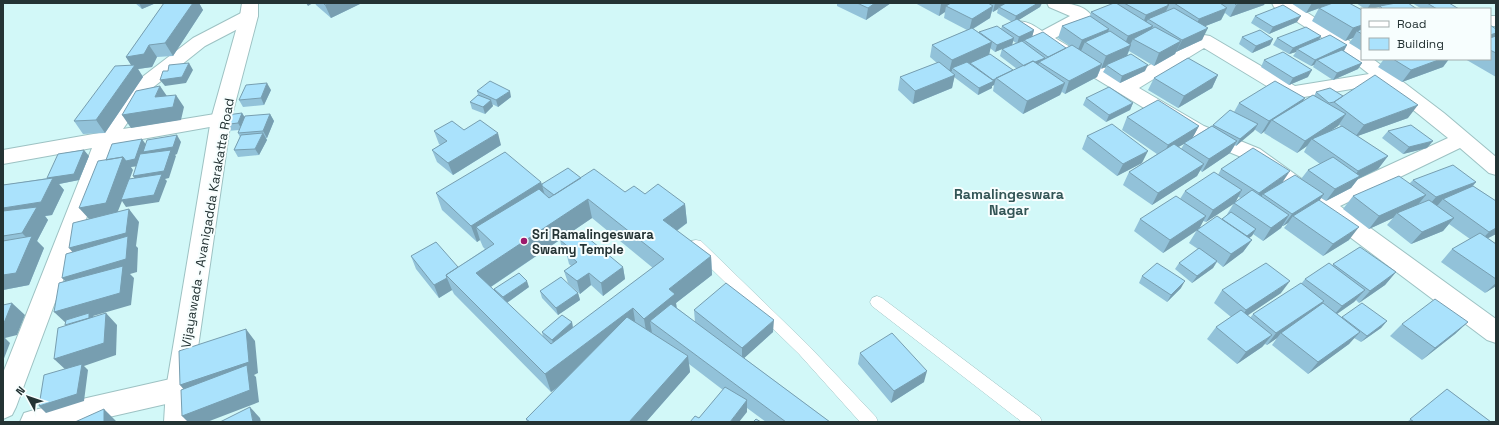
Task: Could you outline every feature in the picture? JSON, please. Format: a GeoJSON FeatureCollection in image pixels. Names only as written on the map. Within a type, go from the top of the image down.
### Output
{"type":"FeatureCollection","features":[{"type":"Feature","properties":{"kind":"street"},"geometry":{"type":"LineString","coordinates":[[1042,38],[1090,13],[1055,3]]}},
{"type":"Feature","properties":{"kind":"street"},"geometry":{"type":"LineString","coordinates":[[1280,3],[1333,37],[1361,59]]}},
{"type":"Feature","properties":{"kind":"street"},"geometry":{"type":"LineString","coordinates":[[3,407],[106,139],[144,85],[199,42],[250,9]]}},
{"type":"Feature","properties":{"kind":"street","name":"Vijayawada - Avanigadda Karakatta Road"},"geometry":{"type":"LineString","coordinates":[[178,422],[179,389],[221,119],[250,9]]}},
{"type":"Feature","properties":{"kind":"street"},"geometry":{"type":"LineString","coordinates":[[1022,26],[1197,131],[1253,154],[1496,333]]}},
{"type":"Feature","properties":{"kind":"street"},"geometry":{"type":"LineString","coordinates":[[1125,88],[1204,40],[1292,92],[1385,77]]}},
{"type":"Feature","properties":{"kind":"street"},"geometry":{"type":"LineString","coordinates":[[1363,60],[1496,168]]}},
{"type":"Feature","properties":{"kind":"street"},"geometry":{"type":"LineString","coordinates":[[3,156],[221,119]]}},
{"type":"Feature","properties":{"kind":"street"},"geometry":{"type":"LineString","coordinates":[[1323,205],[1462,139]]}},
{"type":"Feature","properties":{"kind":"street"},"geometry":{"type":"LineString","coordinates":[[34,422],[179,389]]}},
{"type":"Feature","properties":{"kind":"lane"},"geometry":{"type":"LineString","coordinates":[[696,245],[804,350],[870,422]]}},
{"type":"Feature","properties":{"kind":"lane"},"geometry":{"type":"LineString","coordinates":[[877,302],[1034,422]]}},
{"type":"Feature","properties":{"kind":"building"},"geometry":{"type":"Polygon","coordinates":[[[164,3],[193,3],[165,43],[149,45],[144,54],[126,57],[164,3]]]}},
{"type":"Feature","properties":{"kind":"building"},"geometry":{"type":"Polygon","coordinates":[[[857,3],[875,3],[868,8],[857,3]]]}},
{"type":"Feature","properties":{"kind":"building"},"geometry":{"type":"Polygon","coordinates":[[[951,3],[988,3],[993,6],[972,19],[946,6],[951,3]]]}},
{"type":"Feature","properties":{"kind":"building"},"geometry":{"type":"Polygon","coordinates":[[[1006,3],[1038,3],[1016,16],[999,7],[1006,3]]]}},
{"type":"Feature","properties":{"kind":"building"},"geometry":{"type":"Polygon","coordinates":[[[1114,3],[1153,26],[1128,36],[1091,12],[1114,3]]]}},
{"type":"Feature","properties":{"kind":"building"},"geometry":{"type":"Polygon","coordinates":[[[1124,3],[1166,3],[1169,5],[1146,15],[1124,3]]]}},
{"type":"Feature","properties":{"kind":"building"},"geometry":{"type":"Polygon","coordinates":[[[1174,3],[1220,3],[1227,8],[1199,19],[1174,3]]]}},
{"type":"Feature","properties":{"kind":"building"},"geometry":{"type":"Polygon","coordinates":[[[1333,3],[1349,3],[1361,9],[1361,25],[1353,28],[1319,8],[1333,3]]]}},
{"type":"Feature","properties":{"kind":"building"},"geometry":{"type":"Polygon","coordinates":[[[1396,3],[1408,3],[1416,8],[1382,8],[1380,6],[1396,3]]]}},
{"type":"Feature","properties":{"kind":"building"},"geometry":{"type":"Polygon","coordinates":[[[1427,3],[1449,3],[1457,8],[1435,8],[1427,3]]]}},
{"type":"Feature","properties":{"kind":"building"},"geometry":{"type":"Polygon","coordinates":[[[1283,5],[1301,16],[1273,27],[1255,16],[1283,5]]]}},
{"type":"Feature","properties":{"kind":"building"},"geometry":{"type":"Polygon","coordinates":[[[1174,8],[1208,28],[1182,40],[1148,19],[1174,8]]]}},
{"type":"Feature","properties":{"kind":"building"},"geometry":{"type":"Polygon","coordinates":[[[1090,16],[1109,29],[1082,40],[1062,26],[1090,16]]]}},
{"type":"Feature","properties":{"kind":"building"},"geometry":{"type":"Polygon","coordinates":[[[1017,19],[1034,30],[1019,37],[1002,26],[1017,19]]]}},
{"type":"Feature","properties":{"kind":"building"},"geometry":{"type":"Polygon","coordinates":[[[997,26],[1014,38],[997,45],[979,32],[997,26]]]}},
{"type":"Feature","properties":{"kind":"building"},"geometry":{"type":"Polygon","coordinates":[[[1491,26],[1496,29],[1496,33],[1491,35],[1491,26]]]}},
{"type":"Feature","properties":{"kind":"building"},"geometry":{"type":"Polygon","coordinates":[[[1155,27],[1181,41],[1159,53],[1133,39],[1155,27]]]}},
{"type":"Feature","properties":{"kind":"building"},"geometry":{"type":"Polygon","coordinates":[[[1306,27],[1321,36],[1293,48],[1277,38],[1306,27]]]}},
{"type":"Feature","properties":{"kind":"building"},"geometry":{"type":"Polygon","coordinates":[[[972,28],[992,42],[952,60],[932,45],[972,28]]]}},
{"type":"Feature","properties":{"kind":"building"},"geometry":{"type":"Polygon","coordinates":[[[1260,30],[1273,39],[1256,46],[1242,37],[1260,30]]]}},
{"type":"Feature","properties":{"kind":"building"},"geometry":{"type":"Polygon","coordinates":[[[1110,31],[1131,45],[1106,56],[1085,42],[1110,31]]]}},
{"type":"Feature","properties":{"kind":"building"},"geometry":{"type":"Polygon","coordinates":[[[1043,32],[1066,48],[1048,57],[1024,40],[1043,32]]]}},
{"type":"Feature","properties":{"kind":"building"},"geometry":{"type":"Polygon","coordinates":[[[1330,35],[1347,45],[1315,60],[1297,49],[1330,35]]]}},
{"type":"Feature","properties":{"kind":"building"},"geometry":{"type":"Polygon","coordinates":[[[1496,36],[1496,53],[1491,50],[1491,38],[1496,36]]]}},
{"type":"Feature","properties":{"kind":"building"},"geometry":{"type":"Polygon","coordinates":[[[1022,41],[1045,58],[1035,62],[1033,61],[1024,66],[1002,49],[1022,41]]]}},
{"type":"Feature","properties":{"kind":"building"},"geometry":{"type":"Polygon","coordinates":[[[1072,45],[1102,64],[1069,81],[1039,62],[1072,45]]]}},
{"type":"Feature","properties":{"kind":"building"},"geometry":{"type":"Polygon","coordinates":[[[1342,50],[1362,63],[1337,73],[1317,60],[1342,50]]]}},
{"type":"Feature","properties":{"kind":"building"},"geometry":{"type":"Polygon","coordinates":[[[1283,52],[1312,70],[1293,78],[1264,60],[1283,52]]]}},
{"type":"Feature","properties":{"kind":"building"},"geometry":{"type":"Polygon","coordinates":[[[990,54],[1013,70],[993,80],[970,63],[990,54]]]}},
{"type":"Feature","properties":{"kind":"building"},"geometry":{"type":"Polygon","coordinates":[[[1131,54],[1148,65],[1122,76],[1106,65],[1131,54]]]}},
{"type":"Feature","properties":{"kind":"building"},"geometry":{"type":"Polygon","coordinates":[[[1188,58],[1218,75],[1184,96],[1154,78],[1188,58]]]}},
{"type":"Feature","properties":{"kind":"building"},"geometry":{"type":"Polygon","coordinates":[[[1395,60],[1438,60],[1411,70],[1395,60]]]}},
{"type":"Feature","properties":{"kind":"building"},"geometry":{"type":"Polygon","coordinates":[[[1033,61],[1065,83],[1027,101],[996,78],[1033,61]]]}},
{"type":"Feature","properties":{"kind":"building"},"geometry":{"type":"Polygon","coordinates":[[[939,62],[955,75],[915,91],[900,77],[939,62]]]}},
{"type":"Feature","properties":{"kind":"building"},"geometry":{"type":"Polygon","coordinates":[[[967,62],[994,81],[979,88],[952,68],[967,62]]]}},
{"type":"Feature","properties":{"kind":"building"},"geometry":{"type":"Polygon","coordinates":[[[189,63],[182,77],[160,80],[163,71],[168,71],[169,65],[189,63]]]}},
{"type":"Feature","properties":{"kind":"building"},"geometry":{"type":"Polygon","coordinates":[[[135,65],[96,120],[74,121],[115,66],[135,65]]]}},
{"type":"Feature","properties":{"kind":"building"},"geometry":{"type":"Polygon","coordinates":[[[1375,75],[1418,105],[1364,125],[1334,102],[1375,75]]]}},
{"type":"Feature","properties":{"kind":"building"},"geometry":{"type":"Polygon","coordinates":[[[490,81],[510,91],[496,100],[477,91],[490,81]]]}},
{"type":"Feature","properties":{"kind":"building"},"geometry":{"type":"Polygon","coordinates":[[[1275,81],[1305,98],[1269,121],[1239,103],[1275,81]]]}},
{"type":"Feature","properties":{"kind":"building"},"geometry":{"type":"Polygon","coordinates":[[[267,83],[261,98],[239,100],[246,85],[267,83]]]}},
{"type":"Feature","properties":{"kind":"building"},"geometry":{"type":"Polygon","coordinates":[[[160,86],[155,97],[176,95],[173,107],[122,115],[136,91],[160,86]]]}},
{"type":"Feature","properties":{"kind":"building"},"geometry":{"type":"Polygon","coordinates":[[[1109,87],[1133,103],[1109,115],[1086,98],[1109,87]]]}},
{"type":"Feature","properties":{"kind":"building"},"geometry":{"type":"Polygon","coordinates":[[[1330,88],[1343,96],[1334,102],[1329,103],[1316,92],[1330,88]]]}},
{"type":"Feature","properties":{"kind":"building"},"geometry":{"type":"Polygon","coordinates":[[[478,95],[491,100],[483,107],[470,102],[478,95]]]}},
{"type":"Feature","properties":{"kind":"building"},"geometry":{"type":"Polygon","coordinates":[[[1313,95],[1346,114],[1305,141],[1272,120],[1313,95]]]}},
{"type":"Feature","properties":{"kind":"building"},"geometry":{"type":"Polygon","coordinates":[[[1158,100],[1199,126],[1168,145],[1127,117],[1158,100]]]}},
{"type":"Feature","properties":{"kind":"building"},"geometry":{"type":"Polygon","coordinates":[[[1230,110],[1258,124],[1240,139],[1213,125],[1230,110]]]}},
{"type":"Feature","properties":{"kind":"building"},"geometry":{"type":"Polygon","coordinates":[[[242,113],[238,123],[222,125],[227,115],[242,113]]]}},
{"type":"Feature","properties":{"kind":"building"},"geometry":{"type":"Polygon","coordinates":[[[270,114],[263,131],[238,133],[245,116],[270,114]]]}},
{"type":"Feature","properties":{"kind":"building"},"geometry":{"type":"Polygon","coordinates":[[[480,120],[498,133],[448,163],[432,150],[447,141],[434,131],[452,121],[464,130],[480,120]]]}},
{"type":"Feature","properties":{"kind":"building"},"geometry":{"type":"Polygon","coordinates":[[[1112,124],[1148,151],[1123,164],[1087,136],[1112,124]]]}},
{"type":"Feature","properties":{"kind":"building"},"geometry":{"type":"Polygon","coordinates":[[[1411,125],[1433,141],[1409,147],[1388,131],[1411,125]]]}},
{"type":"Feature","properties":{"kind":"building"},"geometry":{"type":"Polygon","coordinates":[[[1212,126],[1237,141],[1209,159],[1184,143],[1212,126]]]}},
{"type":"Feature","properties":{"kind":"building"},"geometry":{"type":"Polygon","coordinates":[[[1342,126],[1388,156],[1358,171],[1312,139],[1342,126]]]}},
{"type":"Feature","properties":{"kind":"building"},"geometry":{"type":"Polygon","coordinates":[[[263,133],[255,149],[234,150],[241,135],[263,133]]]}},
{"type":"Feature","properties":{"kind":"building"},"geometry":{"type":"Polygon","coordinates":[[[177,135],[173,147],[143,152],[147,140],[177,135]]]}},
{"type":"Feature","properties":{"kind":"building"},"geometry":{"type":"Polygon","coordinates":[[[142,139],[135,159],[126,161],[123,157],[106,160],[112,144],[142,139]]]}},
{"type":"Feature","properties":{"kind":"building"},"geometry":{"type":"Polygon","coordinates":[[[1174,144],[1204,164],[1158,193],[1129,172],[1174,144]]]}},
{"type":"Feature","properties":{"kind":"building"},"geometry":{"type":"Polygon","coordinates":[[[1253,148],[1290,171],[1259,193],[1221,169],[1253,148]]]}},
{"type":"Feature","properties":{"kind":"building"},"geometry":{"type":"Polygon","coordinates":[[[84,150],[74,174],[47,178],[58,154],[84,150]]]}},
{"type":"Feature","properties":{"kind":"building"},"geometry":{"type":"Polygon","coordinates":[[[171,150],[164,171],[133,176],[140,154],[171,150]]]}},
{"type":"Feature","properties":{"kind":"building"},"geometry":{"type":"Polygon","coordinates":[[[505,152],[541,182],[471,226],[436,193],[505,152]]]}},
{"type":"Feature","properties":{"kind":"building"},"geometry":{"type":"Polygon","coordinates":[[[123,157],[106,203],[79,208],[98,161],[123,157]]]}},
{"type":"Feature","properties":{"kind":"building"},"geometry":{"type":"Polygon","coordinates":[[[1333,157],[1360,176],[1335,189],[1308,170],[1333,157]]]}},
{"type":"Feature","properties":{"kind":"building"},"geometry":{"type":"Polygon","coordinates":[[[1453,165],[1476,182],[1436,197],[1413,180],[1453,165]]]}},
{"type":"Feature","properties":{"kind":"building"},"geometry":{"type":"Polygon","coordinates":[[[568,168],[581,178],[554,195],[542,186],[542,184],[568,168]]]}},
{"type":"Feature","properties":{"kind":"building"},"geometry":{"type":"Polygon","coordinates":[[[594,169],[625,192],[634,186],[645,194],[658,184],[685,204],[663,220],[711,256],[669,289],[675,294],[644,319],[633,308],[545,374],[446,275],[494,244],[476,227],[539,189],[549,198],[594,169]],[[588,199],[476,273],[551,344],[664,259],[588,199]]]}},
{"type":"Feature","properties":{"kind":"building"},"geometry":{"type":"Polygon","coordinates":[[[1214,172],[1242,190],[1213,210],[1185,191],[1214,172]]]}},
{"type":"Feature","properties":{"kind":"building"},"geometry":{"type":"Polygon","coordinates":[[[162,174],[154,195],[121,200],[129,179],[162,174]]]}},
{"type":"Feature","properties":{"kind":"building"},"geometry":{"type":"Polygon","coordinates":[[[1295,175],[1324,194],[1292,214],[1263,194],[1295,175]]]}},
{"type":"Feature","properties":{"kind":"building"},"geometry":{"type":"Polygon","coordinates":[[[1399,176],[1426,195],[1379,216],[1353,196],[1399,176]]]}},
{"type":"Feature","properties":{"kind":"building"},"geometry":{"type":"Polygon","coordinates":[[[53,178],[41,202],[3,208],[3,185],[53,178]]]}},
{"type":"Feature","properties":{"kind":"building"},"geometry":{"type":"Polygon","coordinates":[[[1473,186],[1496,201],[1496,228],[1489,232],[1443,199],[1473,186]]]}},
{"type":"Feature","properties":{"kind":"building"},"geometry":{"type":"Polygon","coordinates":[[[1252,190],[1289,215],[1271,228],[1234,203],[1252,190]]]}},
{"type":"Feature","properties":{"kind":"building"},"geometry":{"type":"Polygon","coordinates":[[[1176,196],[1206,216],[1170,240],[1140,219],[1176,196]]]}},
{"type":"Feature","properties":{"kind":"building"},"geometry":{"type":"Polygon","coordinates":[[[1319,200],[1359,227],[1333,244],[1293,216],[1319,200]]]}},
{"type":"Feature","properties":{"kind":"building"},"geometry":{"type":"Polygon","coordinates":[[[1429,200],[1454,218],[1422,232],[1397,213],[1429,200]]]}},
{"type":"Feature","properties":{"kind":"building"},"geometry":{"type":"Polygon","coordinates":[[[37,207],[22,233],[3,236],[3,211],[37,207]]]}},
{"type":"Feature","properties":{"kind":"building"},"geometry":{"type":"Polygon","coordinates":[[[129,209],[126,233],[69,248],[73,223],[129,209]]]}},
{"type":"Feature","properties":{"kind":"building"},"geometry":{"type":"Polygon","coordinates":[[[1231,212],[1256,229],[1247,236],[1222,219],[1231,212]]]}},
{"type":"Feature","properties":{"kind":"building"},"geometry":{"type":"Polygon","coordinates":[[[1217,216],[1252,240],[1231,254],[1197,230],[1217,216]]]}},
{"type":"Feature","properties":{"kind":"building"},"geometry":{"type":"Polygon","coordinates":[[[573,232],[584,241],[588,238],[623,267],[601,283],[589,273],[577,281],[564,271],[577,262],[566,252],[571,249],[560,240],[573,232]]]}},
{"type":"Feature","properties":{"kind":"building"},"geometry":{"type":"Polygon","coordinates":[[[1480,233],[1496,244],[1496,279],[1452,249],[1480,233]]]}},
{"type":"Feature","properties":{"kind":"building"},"geometry":{"type":"Polygon","coordinates":[[[32,236],[16,273],[3,275],[3,241],[32,236]]]}},
{"type":"Feature","properties":{"kind":"building"},"geometry":{"type":"Polygon","coordinates":[[[128,236],[126,259],[62,278],[66,254],[128,236]]]}},
{"type":"Feature","properties":{"kind":"building"},"geometry":{"type":"Polygon","coordinates":[[[436,242],[458,267],[446,275],[447,278],[434,285],[411,256],[436,242]]]}},
{"type":"Feature","properties":{"kind":"building"},"geometry":{"type":"Polygon","coordinates":[[[1360,247],[1396,272],[1370,291],[1333,264],[1360,247]]]}},
{"type":"Feature","properties":{"kind":"building"},"geometry":{"type":"Polygon","coordinates":[[[1199,248],[1217,261],[1197,276],[1179,263],[1199,248]]]}},
{"type":"Feature","properties":{"kind":"building"},"geometry":{"type":"Polygon","coordinates":[[[1157,263],[1185,281],[1171,295],[1142,276],[1157,263]]]}},
{"type":"Feature","properties":{"kind":"building"},"geometry":{"type":"Polygon","coordinates":[[[1266,263],[1290,281],[1246,310],[1222,290],[1266,263]]]}},
{"type":"Feature","properties":{"kind":"building"},"geometry":{"type":"Polygon","coordinates":[[[1329,263],[1365,290],[1342,306],[1305,279],[1329,263]]]}},
{"type":"Feature","properties":{"kind":"building"},"geometry":{"type":"Polygon","coordinates":[[[123,266],[120,293],[54,312],[59,283],[123,266]]]}},
{"type":"Feature","properties":{"kind":"building"},"geometry":{"type":"Polygon","coordinates":[[[519,273],[527,281],[503,297],[494,289],[519,273]]]}},
{"type":"Feature","properties":{"kind":"building"},"geometry":{"type":"Polygon","coordinates":[[[561,277],[578,293],[556,308],[540,291],[561,277]]]}},
{"type":"Feature","properties":{"kind":"building"},"geometry":{"type":"Polygon","coordinates":[[[726,283],[774,320],[742,348],[694,310],[726,283]]]}},
{"type":"Feature","properties":{"kind":"building"},"geometry":{"type":"Polygon","coordinates":[[[1301,283],[1324,301],[1276,333],[1253,314],[1301,283]]]}},
{"type":"Feature","properties":{"kind":"building"},"geometry":{"type":"Polygon","coordinates":[[[1435,299],[1468,322],[1435,348],[1402,324],[1435,299]]]}},
{"type":"Feature","properties":{"kind":"building"},"geometry":{"type":"Polygon","coordinates":[[[12,303],[4,323],[3,323],[3,305],[12,303]]]}},
{"type":"Feature","properties":{"kind":"building"},"geometry":{"type":"Polygon","coordinates":[[[1323,303],[1360,332],[1318,362],[1281,333],[1323,303]]]}},
{"type":"Feature","properties":{"kind":"building"},"geometry":{"type":"Polygon","coordinates":[[[1362,303],[1387,321],[1367,336],[1342,317],[1362,303]]]}},
{"type":"Feature","properties":{"kind":"building"},"geometry":{"type":"Polygon","coordinates":[[[671,304],[830,422],[786,422],[650,321],[671,304]]]}},
{"type":"Feature","properties":{"kind":"building"},"geometry":{"type":"Polygon","coordinates":[[[1241,310],[1272,335],[1246,352],[1216,327],[1241,310]]]}},
{"type":"Feature","properties":{"kind":"building"},"geometry":{"type":"Polygon","coordinates":[[[89,313],[89,318],[65,325],[66,320],[89,313]]]}},
{"type":"Feature","properties":{"kind":"building"},"geometry":{"type":"Polygon","coordinates":[[[106,313],[104,343],[54,359],[58,328],[106,313]]]}},
{"type":"Feature","properties":{"kind":"building"},"geometry":{"type":"Polygon","coordinates":[[[562,315],[572,322],[552,340],[542,332],[562,315]]]}},
{"type":"Feature","properties":{"kind":"building"},"geometry":{"type":"Polygon","coordinates":[[[627,317],[688,356],[629,422],[530,422],[526,419],[627,317]]]}},
{"type":"Feature","properties":{"kind":"building"},"geometry":{"type":"Polygon","coordinates":[[[246,329],[249,362],[180,385],[179,351],[246,329]]]}},
{"type":"Feature","properties":{"kind":"building"},"geometry":{"type":"Polygon","coordinates":[[[892,333],[927,371],[894,391],[860,353],[892,333]]]}},
{"type":"Feature","properties":{"kind":"building"},"geometry":{"type":"Polygon","coordinates":[[[82,364],[77,394],[39,406],[44,375],[82,364]]]}},
{"type":"Feature","properties":{"kind":"building"},"geometry":{"type":"Polygon","coordinates":[[[247,365],[250,390],[182,416],[181,390],[247,365]]]}},
{"type":"Feature","properties":{"kind":"building"},"geometry":{"type":"Polygon","coordinates":[[[725,387],[747,400],[730,422],[690,422],[695,416],[699,418],[725,387]]]}},
{"type":"Feature","properties":{"kind":"building"},"geometry":{"type":"Polygon","coordinates":[[[1447,389],[1491,422],[1414,422],[1410,419],[1447,389]]]}},
{"type":"Feature","properties":{"kind":"building"},"geometry":{"type":"Polygon","coordinates":[[[250,407],[253,422],[220,422],[250,407]]]}},
{"type":"Feature","properties":{"kind":"building"},"geometry":{"type":"Polygon","coordinates":[[[104,409],[104,422],[75,422],[104,409]]]}},
{"type":"Feature","properties":{"kind":"building"},"geometry":{"type":"Polygon","coordinates":[[[756,419],[761,422],[753,422],[756,419]]]}},
{"type":"Feature","properties":{"kind":"place","name":"Sri Ramalingeswara Swamy Temple"},"geometry":{"type":"Point","coordinates":[524,241]}},
{"type":"Feature","properties":{"kind":"district","name":"Ramalingeswara Nagar"},"geometry":{"type":"Point","coordinates":[1009,202]}}]}
